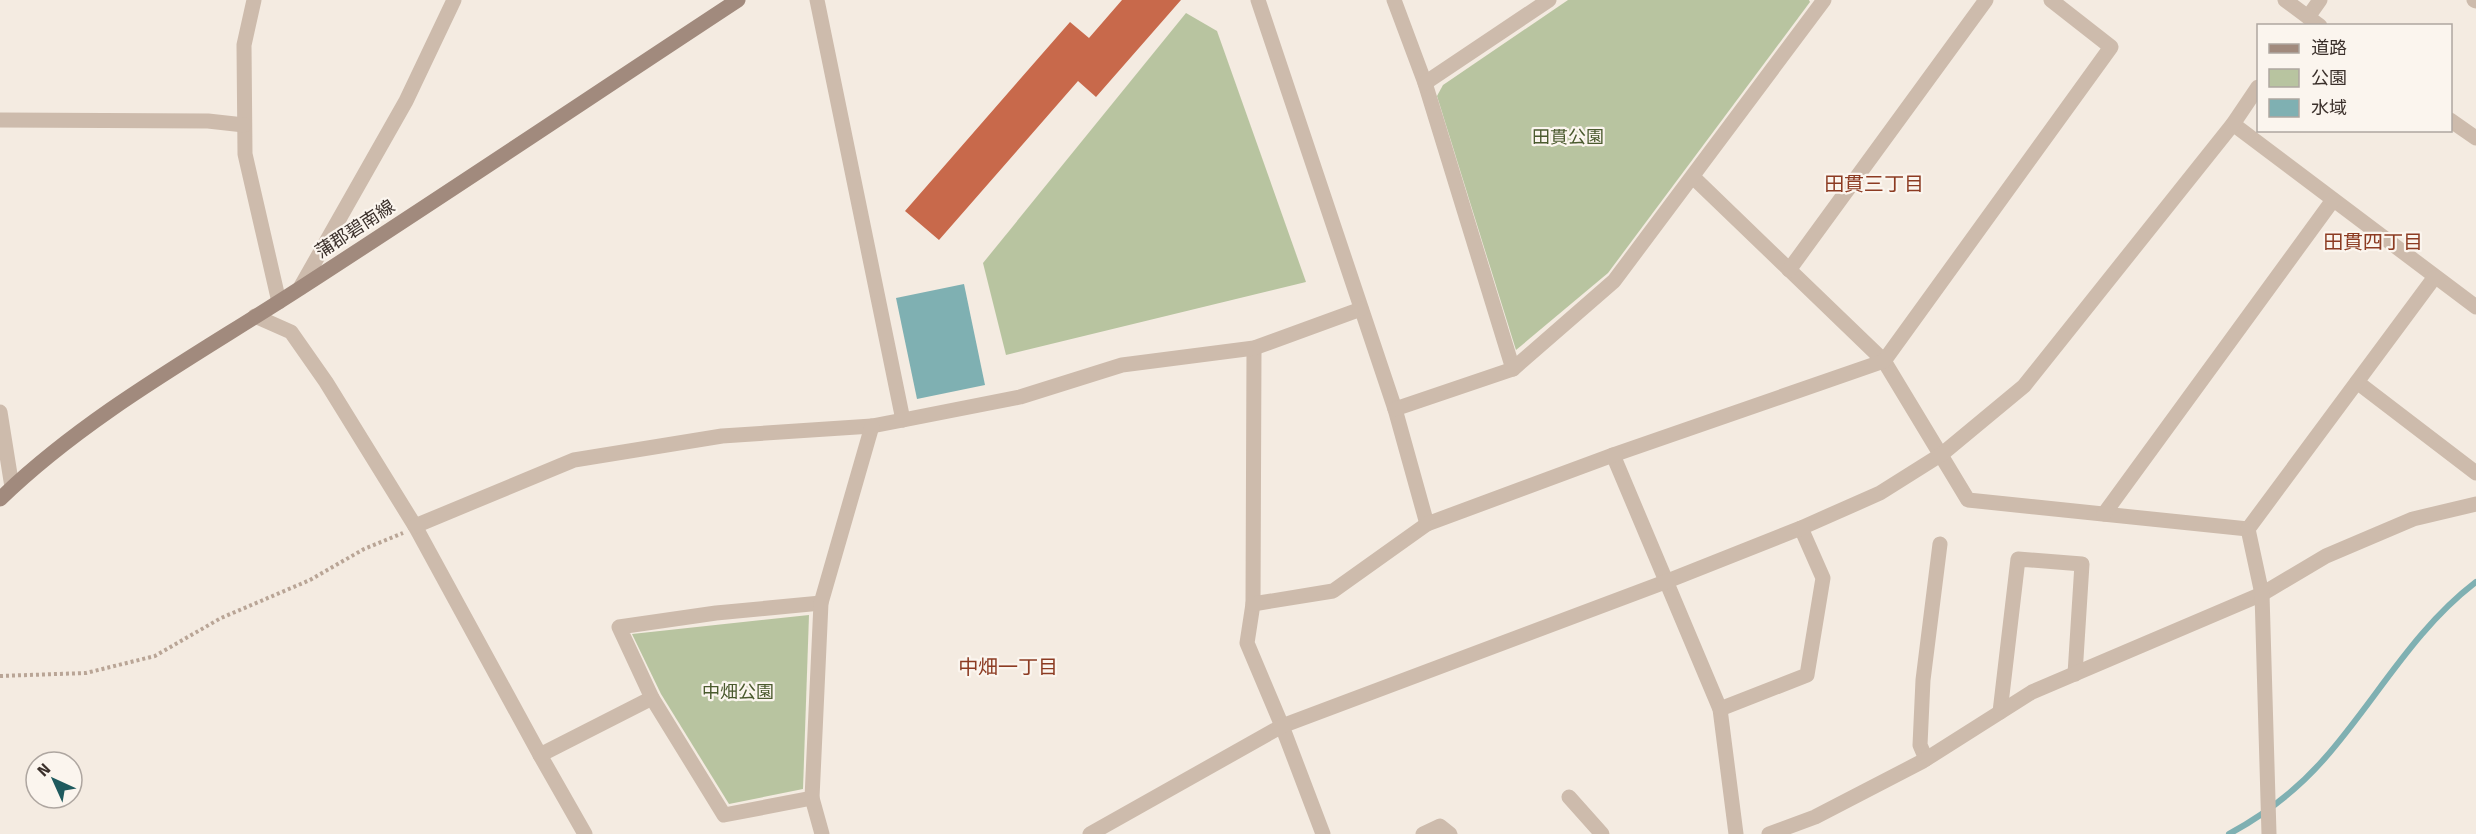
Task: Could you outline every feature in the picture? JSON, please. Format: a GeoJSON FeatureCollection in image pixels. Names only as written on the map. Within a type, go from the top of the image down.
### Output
{"type":"FeatureCollection","features":[{"type":"Feature","properties":{"kind":"main road","name":"蒲郡碧南線"},"geometry":{"type":"LineString","coordinates":[[0,499],[64,442],[110,410],[279,302],[738,0]]}},
{"type":"Feature","properties":{"kind":"street"},"geometry":{"type":"LineString","coordinates":[[254,0],[244,45],[245,154],[279,302]]}},
{"type":"Feature","properties":{"kind":"street"},"geometry":{"type":"LineString","coordinates":[[300,288],[406,101],[454,0]]}},
{"type":"Feature","properties":{"kind":"street"},"geometry":{"type":"LineString","coordinates":[[817,0],[903,420]]}},
{"type":"Feature","properties":{"kind":"street"},"geometry":{"type":"LineString","coordinates":[[1258,0],[1395,409],[1427,524]]}},
{"type":"Feature","properties":{"kind":"street"},"geometry":{"type":"LineString","coordinates":[[1394,0],[1425,82],[1513,369]]}},
{"type":"Feature","properties":{"kind":"street"},"geometry":{"type":"LineString","coordinates":[[1425,82],[1549,0]]}},
{"type":"Feature","properties":{"kind":"street"},"geometry":{"type":"LineString","coordinates":[[1395,409],[1513,369],[1614,281],[1824,0]]}},
{"type":"Feature","properties":{"kind":"street"},"geometry":{"type":"LineString","coordinates":[[1789,270],[1986,0]]}},
{"type":"Feature","properties":{"kind":"street"},"geometry":{"type":"LineString","coordinates":[[1253,604],[1333,591],[1427,524],[1613,455],[1884,361],[2111,47],[2051,0]]}},
{"type":"Feature","properties":{"kind":"street"},"geometry":{"type":"LineString","coordinates":[[2285,0],[2310,23],[2320,0]]}},
{"type":"Feature","properties":{"kind":"street"},"geometry":{"type":"LineString","coordinates":[[1090,834],[1282,726],[1665,582],[1801,528],[1880,493],[1942,454],[2024,386],[2233,124],[2257,90]]}},
{"type":"Feature","properties":{"kind":"street"},"geometry":{"type":"LineString","coordinates":[[0,120],[208,121],[244,125]]}},
{"type":"Feature","properties":{"kind":"street"},"geometry":{"type":"LineString","coordinates":[[2452,121],[2476,138]]}},
{"type":"Feature","properties":{"kind":"street"},"geometry":{"type":"LineString","coordinates":[[2233,124],[2434,278],[2476,307]]}},
{"type":"Feature","properties":{"kind":"street"},"geometry":{"type":"LineString","coordinates":[[1693,177],[1884,361],[1968,500],[2248,529]]}},
{"type":"Feature","properties":{"kind":"street"},"geometry":{"type":"LineString","coordinates":[[2104,514],[2333,200]]}},
{"type":"Feature","properties":{"kind":"street"},"geometry":{"type":"LineString","coordinates":[[2269,834],[2262,594],[2248,529],[2434,278]]}},
{"type":"Feature","properties":{"kind":"street"},"geometry":{"type":"LineString","coordinates":[[415,526],[574,460],[722,436],[872,426],[1020,397],[1122,365],[1254,348],[1361,309]]}},
{"type":"Feature","properties":{"kind":"street"},"geometry":{"type":"LineString","coordinates":[[255,316],[291,332],[326,382],[415,526],[585,834]]}},
{"type":"Feature","properties":{"kind":"street"},"geometry":{"type":"LineString","coordinates":[[1254,348],[1253,604],[1246,643],[1282,726],[1323,834]]}},
{"type":"Feature","properties":{"kind":"street"},"geometry":{"type":"LineString","coordinates":[[2357,382],[2476,473]]}},
{"type":"Feature","properties":{"kind":"street"},"geometry":{"type":"LineString","coordinates":[[0,412],[12,487]]}},
{"type":"Feature","properties":{"kind":"street"},"geometry":{"type":"LineString","coordinates":[[822,834],[812,798],[821,603],[872,426]]}},
{"type":"Feature","properties":{"kind":"street"},"geometry":{"type":"LineString","coordinates":[[1613,455],[1720,710],[1736,834]]}},
{"type":"Feature","properties":{"kind":"street"},"geometry":{"type":"LineString","coordinates":[[1769,834],[1815,816],[1926,759],[2032,692],[2262,594],[2326,555],[2414,519],[2476,504]]}},
{"type":"Feature","properties":{"kind":"street"},"geometry":{"type":"LineString","coordinates":[[1720,710],[1807,675],[1823,578],[1801,528]]}},
{"type":"Feature","properties":{"kind":"street"},"geometry":{"type":"LineString","coordinates":[[1926,759],[1920,745],[1923,680],[1940,544]]}},
{"type":"Feature","properties":{"kind":"street"},"geometry":{"type":"LineString","coordinates":[[2000,712],[2018,559],[2082,564],[2075,674]]}},
{"type":"Feature","properties":{"kind":"street"},"geometry":{"type":"LineString","coordinates":[[812,798],[724,815],[652,698],[619,627],[821,603]]}},
{"type":"Feature","properties":{"kind":"street"},"geometry":{"type":"LineString","coordinates":[[540,755],[652,698]]}},
{"type":"Feature","properties":{"kind":"street"},"geometry":{"type":"LineString","coordinates":[[1569,797],[1602,834]]}},
{"type":"Feature","properties":{"kind":"street"},"geometry":{"type":"LineString","coordinates":[[1423,834],[1440,826],[1450,834]]}},
{"type":"Feature","properties":{"kind":"path"},"geometry":{"type":"LineString","coordinates":[[0,676],[86,673],[155,656],[221,618],[310,580],[364,549],[415,526]]}},
{"type":"Feature","properties":{"kind":"green space","name":"田貫公園"},"geometry":{"type":"Polygon","coordinates":[[[1568,0],[1809,0],[1810,2],[1608,273],[1516,350],[1437,96],[1443,85],[1568,0]]]}},
{"type":"Feature","properties":{"kind":"green space"},"geometry":{"type":"Polygon","coordinates":[[[1186,13],[1217,31],[1306,282],[1006,355],[983,263],[1186,13]]]}},
{"type":"Feature","properties":{"kind":"green space","name":"中畑公園"},"geometry":{"type":"Polygon","coordinates":[[[809,615],[803,789],[729,804],[661,694],[632,634],[809,615]]]}},
{"type":"Feature","properties":{"kind":"water"},"geometry":{"type":"Polygon","coordinates":[[[964,284],[985,385],[917,399],[896,298],[964,284]]]}},
{"type":"Feature","properties":{"kind":"building"},"geometry":{"type":"Polygon","coordinates":[[[1122,0],[1181,0],[1096,97],[1078,81],[939,240],[905,211],[1070,22],[1089,38],[1122,0]]]}},
{"type":"Feature","properties":{"kind":"waterway"},"geometry":{"type":"LineString","coordinates":[[2229,834],[2280,800],[2315,769],[2344,736],[2414,643],[2454,601],[2476,582]]}},
{"type":"Feature","properties":{"kind":"district","name":"田貫三丁目"},"geometry":{"type":"Point","coordinates":[1874,184]}},
{"type":"Feature","properties":{"kind":"district","name":"田貫四丁目"},"geometry":{"type":"Point","coordinates":[2373,242]}},
{"type":"Feature","properties":{"kind":"district","name":"中畑一丁目"},"geometry":{"type":"Point","coordinates":[1008,667]}}]}
